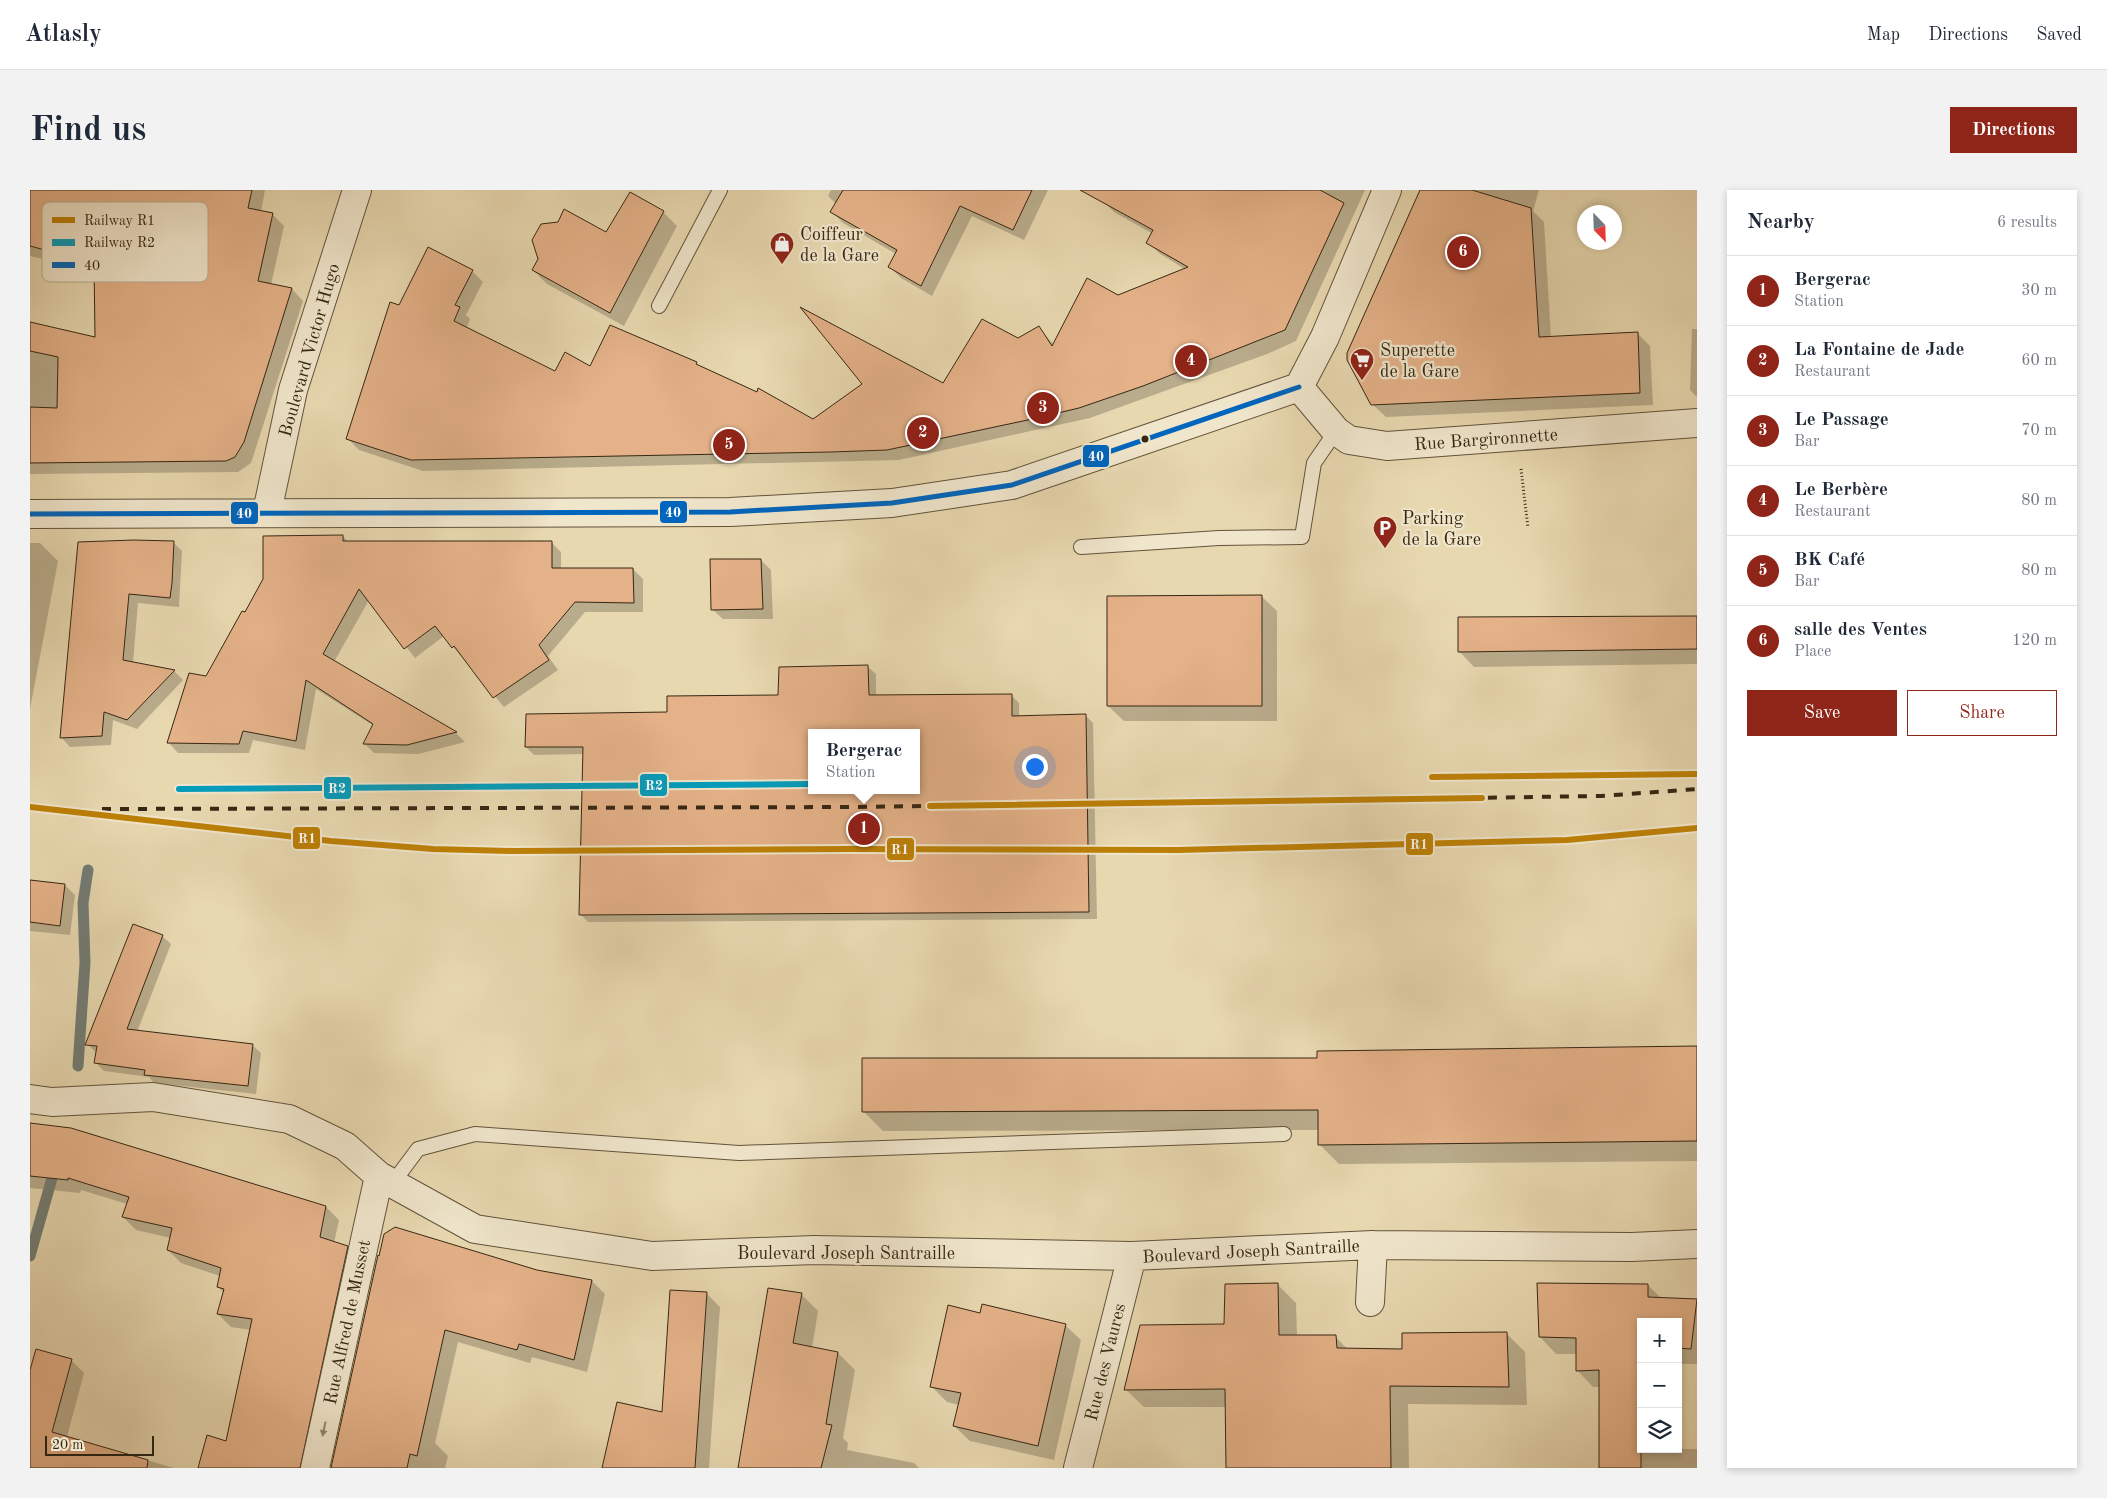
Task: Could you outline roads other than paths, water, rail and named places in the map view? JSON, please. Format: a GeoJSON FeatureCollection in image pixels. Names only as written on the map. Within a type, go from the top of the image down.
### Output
{"type":"FeatureCollection","features":[{"type":"Feature","properties":{"kind":"street","name":"Boulevard Victor Hugo"},"geometry":{"type":"LineString","coordinates":[[267,512],[294,390],[357,190]]}},
{"type":"Feature","properties":{"kind":"street"},"geometry":{"type":"LineString","coordinates":[[30,514],[730,512],[892,503],[1012,485],[1299,387],[1325,336],[1377,193]]}},
{"type":"Feature","properties":{"kind":"street","name":"Rue Bargironnette"},"geometry":{"type":"LineString","coordinates":[[1299,387],[1336,431],[1349,440],[1387,446],[1697,423]]}},
{"type":"Feature","properties":{"kind":"street","name":"Boulevard Joseph Santraille"},"geometry":{"type":"LineString","coordinates":[[30,1100],[52,1102],[153,1097],[289,1119],[345,1146],[386,1180],[475,1229],[652,1256],[814,1250],[1132,1256],[1373,1245],[1632,1247],[1697,1244]]}},
{"type":"Feature","properties":{"kind":"street","name":"Rue Alfred de Musset"},"geometry":{"type":"LineString","coordinates":[[315,1468],[386,1180]]}},
{"type":"Feature","properties":{"kind":"street"},"geometry":{"type":"LineString","coordinates":[[1370,1302],[1373,1245]]}},
{"type":"Feature","properties":{"kind":"street","name":"Rue des Vaures"},"geometry":{"type":"LineString","coordinates":[[1078,1468],[1132,1256]]}},
{"type":"Feature","properties":{"kind":"lane"},"geometry":{"type":"LineString","coordinates":[[659,306],[720,190]]}},
{"type":"Feature","properties":{"kind":"lane"},"geometry":{"type":"LineString","coordinates":[[1082,547],[1219,538],[1302,537],[1314,463],[1336,431]]}},
{"type":"Feature","properties":{"kind":"lane"},"geometry":{"type":"LineString","coordinates":[[386,1180],[418,1150],[475,1134],[739,1153],[1284,1134]]}},
{"type":"Feature","properties":{"kind":"waterway"},"geometry":{"type":"LineString","coordinates":[[78,1066],[85,963],[83,903],[88,870]]}},
{"type":"Feature","properties":{"kind":"waterway"},"geometry":{"type":"LineString","coordinates":[[30,1256],[56,1164]]}},
{"type":"Feature","properties":{"kind":"railway"},"geometry":{"type":"LineString","coordinates":[[102,809],[854,807],[1601,796],[1697,789]]}},
{"type":"Feature","properties":{"kind":"railway"},"geometry":{"type":"LineString","coordinates":[[30,807],[331,841],[433,849],[513,851],[1178,850],[1567,840],[1697,828]]}},
{"type":"Feature","properties":{"kind":"rail line","name":"R1"},"geometry":{"type":"LineString","coordinates":[[1432,777],[1697,774]]}},
{"type":"Feature","properties":{"kind":"rail line","name":"R2"},"geometry":{"type":"LineString","coordinates":[[179,789],[808,784]]}},
{"type":"Feature","properties":{"kind":"rail line","name":"R1"},"geometry":{"type":"LineString","coordinates":[[930,806],[1482,798]]}},
{"type":"Feature","properties":{"kind":"rail line","name":"R1"},"geometry":{"type":"LineString","coordinates":[[30,807],[331,841],[433,849],[513,851],[1178,850],[1567,840],[1697,828]]}},
{"type":"Feature","properties":{"kind":"place","name":"salle des Ventes"},"geometry":{"type":"Point","coordinates":[1463,252]}},
{"type":"Feature","properties":{"kind":"place","name":"Coiffeur de la Gare"},"geometry":{"type":"Point","coordinates":[782,265]}},
{"type":"Feature","properties":{"kind":"place","name":"Le Berbère"},"geometry":{"type":"Point","coordinates":[1191,361]}},
{"type":"Feature","properties":{"kind":"place","name":"Superette de la Gare"},"geometry":{"type":"Point","coordinates":[1362,381]}},
{"type":"Feature","properties":{"kind":"place","name":"Le Passage"},"geometry":{"type":"Point","coordinates":[1043,408]}},
{"type":"Feature","properties":{"kind":"place","name":"La Fontaine de Jade"},"geometry":{"type":"Point","coordinates":[923,433]}},
{"type":"Feature","properties":{"kind":"place","name":"BK Café"},"geometry":{"type":"Point","coordinates":[729,445]}},
{"type":"Feature","properties":{"kind":"place","name":"Parking de la Gare"},"geometry":{"type":"Point","coordinates":[1385,549]}},
{"type":"Feature","properties":{"kind":"place","name":"Bergerac"},"geometry":{"type":"Point","coordinates":[864,829]}}]}
